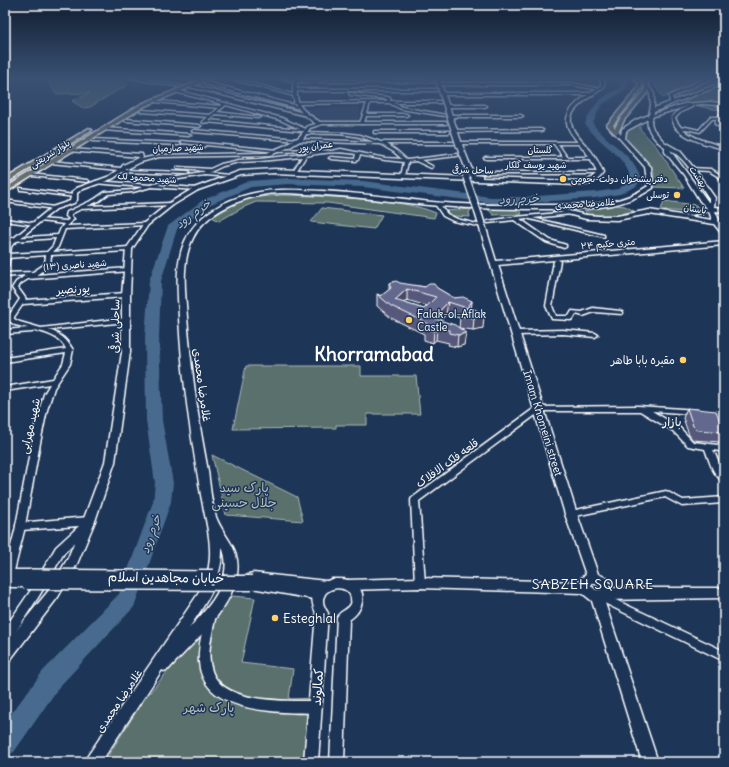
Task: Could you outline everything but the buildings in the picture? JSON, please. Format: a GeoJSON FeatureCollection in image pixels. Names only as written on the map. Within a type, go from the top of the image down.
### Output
{"type":"FeatureCollection","features":[{"type":"Feature","properties":{"kind":"main road","name":"بلوار شریعتی"},"geometry":{"type":"LineString","coordinates":[[5,191],[130,114]]}},
{"type":"Feature","properties":{"kind":"main road"},"geometry":{"type":"LineString","coordinates":[[403,175],[470,176],[538,180],[561,183],[589,182],[596,179],[600,173],[593,158],[571,129],[569,120],[570,114]]}},
{"type":"Feature","properties":{"kind":"main road"},"geometry":{"type":"LineString","coordinates":[[618,114],[610,125],[616,132],[622,120],[627,114]]}},
{"type":"Feature","properties":{"kind":"main road"},"geometry":{"type":"LineString","coordinates":[[638,121],[645,121],[649,124],[651,114]]}},
{"type":"Feature","properties":{"kind":"main road"},"geometry":{"type":"LineString","coordinates":[[623,139],[624,130],[651,114]]}},
{"type":"Feature","properties":{"kind":"main road"},"geometry":{"type":"LineString","coordinates":[[447,115],[446,122],[452,131]]}},
{"type":"Feature","properties":{"kind":"main road"},"geometry":{"type":"LineString","coordinates":[[447,115],[456,143],[470,176]]}},
{"type":"Feature","properties":{"kind":"main road","name":"بهشت"},"geometry":{"type":"LineString","coordinates":[[649,124],[651,129],[667,147],[678,152],[694,172],[712,198],[711,210]]}},
{"type":"Feature","properties":{"kind":"main road","name":"بلوار شریعتی"},"geometry":{"type":"LineString","coordinates":[[5,182],[94,127]]}},
{"type":"Feature","properties":{"kind":"main road","name":"غلامرضا محمدی"},"geometry":{"type":"LineString","coordinates":[[92,762],[204,597],[215,568],[216,548],[190,397],[184,343],[182,298],[183,261],[188,240],[194,230],[216,211],[231,203],[255,194],[271,192],[354,195],[437,204],[462,209],[582,206],[622,202],[644,193],[651,187],[648,167],[616,132]]}},
{"type":"Feature","properties":{"kind":"main road"},"geometry":{"type":"LineString","coordinates":[[456,143],[457,155],[470,176]]}},
{"type":"Feature","properties":{"kind":"main road","name":"بهشت"},"geometry":{"type":"LineString","coordinates":[[667,147],[668,152],[686,174],[711,210]]}},
{"type":"Feature","properties":{"kind":"main road"},"geometry":{"type":"LineString","coordinates":[[28,168],[31,170],[41,169]]}},
{"type":"Feature","properties":{"kind":"main road"},"geometry":{"type":"LineString","coordinates":[[129,249],[146,224],[171,204],[196,189],[229,176],[256,171],[295,171]]}},
{"type":"Feature","properties":{"kind":"main road","name":"ساحل شرقی"},"geometry":{"type":"LineString","coordinates":[[295,171],[561,183]]}},
{"type":"Feature","properties":{"kind":"main road"},"geometry":{"type":"LineString","coordinates":[[686,174],[694,172]]}},
{"type":"Feature","properties":{"kind":"main road"},"geometry":{"type":"LineString","coordinates":[[14,176],[29,176]]}},
{"type":"Feature","properties":{"kind":"main road","name":"Imam Khomeini street"},"geometry":{"type":"LineString","coordinates":[[470,176],[571,514],[593,578]]}},
{"type":"Feature","properties":{"kind":"main road"},"geometry":{"type":"LineString","coordinates":[[712,198],[724,207]]}},
{"type":"Feature","properties":{"kind":"main road"},"geometry":{"type":"LineString","coordinates":[[582,206],[580,210],[581,213],[586,217]]}},
{"type":"Feature","properties":{"kind":"main road","name":"باستان"},"geometry":{"type":"LineString","coordinates":[[548,207],[586,217],[617,218],[643,212],[716,222]]}},
{"type":"Feature","properties":{"kind":"main road"},"geometry":{"type":"LineString","coordinates":[[711,210],[716,222],[724,233]]}},
{"type":"Feature","properties":{"kind":"main road","name":"باستان"},"geometry":{"type":"LineString","coordinates":[[672,215],[690,214],[711,210],[724,210]]}},
{"type":"Feature","properties":{"kind":"main road","name":"۲۴ متری حکیم"},"geometry":{"type":"LineString","coordinates":[[496,264],[724,243]]}},
{"type":"Feature","properties":{"kind":"main road","name":"۲۴ متری حکیم"},"geometry":{"type":"LineString","coordinates":[[496,264],[557,262],[724,246]]}},
{"type":"Feature","properties":{"kind":"main road","name":"ساحلی شرقی"},"geometry":{"type":"LineString","coordinates":[[5,655],[54,593],[73,560],[110,462],[126,352],[126,295],[129,249]]}},
{"type":"Feature","properties":{"kind":"main road"},"geometry":{"type":"LineString","coordinates":[[144,686],[211,613],[224,596],[231,573],[232,561],[228,549],[210,516]]}},
{"type":"Feature","properties":{"kind":"main road","name":"خیابان مجاهدین اسلام"},"geometry":{"type":"LineString","coordinates":[[6,577],[253,580],[322,590]]}},
{"type":"Feature","properties":{"kind":"main road"},"geometry":{"type":"LineString","coordinates":[[602,596],[607,591],[606,585],[600,580],[593,578],[585,582],[585,588],[590,594],[602,596],[724,593]]}},
{"type":"Feature","properties":{"kind":"main road"},"geometry":{"type":"LineString","coordinates":[[347,585],[420,583],[585,588]]}},
{"type":"Feature","properties":{"kind":"main road"},"geometry":{"type":"LineString","coordinates":[[602,596],[650,762]]}},
{"type":"Feature","properties":{"kind":"street"},"geometry":{"type":"LineString","coordinates":[[184,114],[211,116]]}},
{"type":"Feature","properties":{"kind":"street"},"geometry":{"type":"LineString","coordinates":[[173,150],[213,114]]}},
{"type":"Feature","properties":{"kind":"street"},"geometry":{"type":"LineString","coordinates":[[227,114],[260,115]]}},
{"type":"Feature","properties":{"kind":"street"},"geometry":{"type":"LineString","coordinates":[[222,123],[231,114]]}},
{"type":"Feature","properties":{"kind":"street"},"geometry":{"type":"LineString","coordinates":[[256,114],[281,119],[305,132]]}},
{"type":"Feature","properties":{"kind":"street"},"geometry":{"type":"LineString","coordinates":[[299,114],[307,116],[319,124],[446,122]]}},
{"type":"Feature","properties":{"kind":"street"},"geometry":{"type":"LineString","coordinates":[[440,114],[521,116]]}},
{"type":"Feature","properties":{"kind":"street"},"geometry":{"type":"LineString","coordinates":[[677,114],[673,118],[674,124],[678,129],[724,148]]}},
{"type":"Feature","properties":{"kind":"street"},"geometry":{"type":"LineString","coordinates":[[723,114],[717,124],[724,129]]}},
{"type":"Feature","properties":{"kind":"street"},"geometry":{"type":"LineString","coordinates":[[252,122],[260,115]]}},
{"type":"Feature","properties":{"kind":"street"},"geometry":{"type":"LineString","coordinates":[[362,123],[365,115],[406,115],[408,123]]}},
{"type":"Feature","properties":{"kind":"street"},"geometry":{"type":"LineString","coordinates":[[678,129],[686,128],[700,131],[711,118],[719,118]]}},
{"type":"Feature","properties":{"kind":"street"},"geometry":{"type":"LineString","coordinates":[[126,120],[200,126]]}},
{"type":"Feature","properties":{"kind":"street"},"geometry":{"type":"LineString","coordinates":[[147,132],[165,120]]}},
{"type":"Feature","properties":{"kind":"street"},"geometry":{"type":"LineString","coordinates":[[205,121],[305,132],[344,133],[384,143],[406,161],[403,175]]}},
{"type":"Feature","properties":{"kind":"street","name":"شهید صارمیان"},"geometry":{"type":"LineString","coordinates":[[14,239],[54,208],[72,202],[74,200],[75,192],[79,189],[112,177],[143,159],[159,156],[257,155],[277,150],[298,140],[309,127],[319,124]]}},
{"type":"Feature","properties":{"kind":"street"},"geometry":{"type":"LineString","coordinates":[[104,129],[189,135]]}},
{"type":"Feature","properties":{"kind":"street"},"geometry":{"type":"LineString","coordinates":[[375,132],[541,130]]}},
{"type":"Feature","properties":{"kind":"street"},"geometry":{"type":"LineString","coordinates":[[194,131],[298,140],[384,143],[581,143]]}},
{"type":"Feature","properties":{"kind":"street"},"geometry":{"type":"LineString","coordinates":[[472,131],[476,143]]}},
{"type":"Feature","properties":{"kind":"street"},"geometry":{"type":"LineString","coordinates":[[93,140],[204,144],[277,150],[321,151]]}},
{"type":"Feature","properties":{"kind":"street"},"geometry":{"type":"LineString","coordinates":[[555,143],[566,158]]}},
{"type":"Feature","properties":{"kind":"street"},"geometry":{"type":"LineString","coordinates":[[194,153],[204,144]]}},
{"type":"Feature","properties":{"kind":"street"},"geometry":{"type":"LineString","coordinates":[[70,150],[141,155],[142,157],[124,166],[122,170]]}},
{"type":"Feature","properties":{"kind":"street","name":"عمران پور"},"geometry":{"type":"LineString","coordinates":[[202,174],[232,162],[305,155],[321,151],[331,152],[344,150],[385,159],[406,161],[457,155]]}},
{"type":"Feature","properties":{"kind":"street"},"geometry":{"type":"LineString","coordinates":[[331,158],[356,160],[359,153]]}},
{"type":"Feature","properties":{"kind":"street"},"geometry":{"type":"LineString","coordinates":[[295,171],[305,155]]}},
{"type":"Feature","properties":{"kind":"street","name":"گلستان"},"geometry":{"type":"LineString","coordinates":[[486,158],[593,158]]}},
{"type":"Feature","properties":{"kind":"street"},"geometry":{"type":"LineString","coordinates":[[417,160],[431,167]]}},
{"type":"Feature","properties":{"kind":"street"},"geometry":{"type":"LineString","coordinates":[[51,162],[122,170],[229,176]]}},
{"type":"Feature","properties":{"kind":"street"},"geometry":{"type":"LineString","coordinates":[[178,168],[212,170]]}},
{"type":"Feature","properties":{"kind":"street"},"geometry":{"type":"LineString","coordinates":[[694,172],[710,170],[724,179]]}},
{"type":"Feature","properties":{"kind":"street","name":"شهید یوسف گلکار"},"geometry":{"type":"LineString","coordinates":[[470,176],[600,173]]}},
{"type":"Feature","properties":{"kind":"street"},"geometry":{"type":"LineString","coordinates":[[5,360],[70,350],[68,344],[58,335],[13,321],[8,316],[22,302],[23,299],[15,288],[17,283],[48,265],[49,253],[54,247],[63,228],[72,219],[68,216],[68,213],[76,208],[97,200],[107,193],[130,192],[178,178],[202,174]]}},
{"type":"Feature","properties":{"kind":"street"},"geometry":{"type":"LineString","coordinates":[[29,176],[87,181]]}},
{"type":"Feature","properties":{"kind":"street","name":"شهید محمود لک"},"geometry":{"type":"LineString","coordinates":[[96,182],[196,189]]}},
{"type":"Feature","properties":{"kind":"street"},"geometry":{"type":"LineString","coordinates":[[22,189],[74,196]]}},
{"type":"Feature","properties":{"kind":"street"},"geometry":{"type":"LineString","coordinates":[[5,201],[54,208]]}},
{"type":"Feature","properties":{"kind":"street"},"geometry":{"type":"LineString","coordinates":[[76,208],[171,204]]}},
{"type":"Feature","properties":{"kind":"street"},"geometry":{"type":"LineString","coordinates":[[437,204],[445,215],[455,220],[570,213]]}},
{"type":"Feature","properties":{"kind":"street"},"geometry":{"type":"LineString","coordinates":[[520,207],[530,219],[602,236]]}},
{"type":"Feature","properties":{"kind":"street"},"geometry":{"type":"LineString","coordinates":[[455,220],[515,218],[561,211]]}},
{"type":"Feature","properties":{"kind":"street"},"geometry":{"type":"LineString","coordinates":[[515,218],[548,241],[564,246]]}},
{"type":"Feature","properties":{"kind":"street"},"geometry":{"type":"LineString","coordinates":[[5,220],[68,223]]}},
{"type":"Feature","properties":{"kind":"street"},"geometry":{"type":"LineString","coordinates":[[63,228],[146,224]]}},
{"type":"Feature","properties":{"kind":"street"},"geometry":{"type":"LineString","coordinates":[[5,267],[8,256],[8,246],[14,239],[59,236]]}},
{"type":"Feature","properties":{"kind":"street"},"geometry":{"type":"LineString","coordinates":[[8,256],[129,249]]}},
{"type":"Feature","properties":{"kind":"street"},"geometry":{"type":"LineString","coordinates":[[557,262],[549,306],[554,318],[571,318],[574,312],[583,314],[593,310],[620,313]]}},
{"type":"Feature","properties":{"kind":"street","name":"شهید ناصری (۱۳)"},"geometry":{"type":"LineString","coordinates":[[24,278],[128,270]]}},
{"type":"Feature","properties":{"kind":"street"},"geometry":{"type":"LineString","coordinates":[[5,275],[33,273]]}},
{"type":"Feature","properties":{"kind":"street","name":"پورنصیر"},"geometry":{"type":"LineString","coordinates":[[22,302],[126,295]]}},
{"type":"Feature","properties":{"kind":"street"},"geometry":{"type":"LineString","coordinates":[[5,332],[126,320]]}},
{"type":"Feature","properties":{"kind":"street"},"geometry":{"type":"LineString","coordinates":[[516,333],[563,332],[595,334]]}},
{"type":"Feature","properties":{"kind":"street","name":"شهید مهرابی"},"geometry":{"type":"LineString","coordinates":[[6,577],[21,526],[42,415],[49,392],[69,359],[70,350]]}},
{"type":"Feature","properties":{"kind":"street"},"geometry":{"type":"LineString","coordinates":[[5,389],[55,381]]}},
{"type":"Feature","properties":{"kind":"street"},"geometry":{"type":"LineString","coordinates":[[638,408],[657,416],[676,429],[691,444],[719,448],[724,444]]}},
{"type":"Feature","properties":{"kind":"street"},"geometry":{"type":"LineString","coordinates":[[539,409],[638,408],[699,412]]}},
{"type":"Feature","properties":{"kind":"street","name":"قلعه فلک الافلاک"},"geometry":{"type":"LineString","coordinates":[[420,583],[415,500],[539,409]]}},
{"type":"Feature","properties":{"kind":"street"},"geometry":{"type":"LineString","coordinates":[[708,447],[720,474],[724,478]]}},
{"type":"Feature","properties":{"kind":"street"},"geometry":{"type":"LineString","coordinates":[[571,514],[666,494],[682,503],[724,500]]}},
{"type":"Feature","properties":{"kind":"street"},"geometry":{"type":"LineString","coordinates":[[21,526],[89,521]]}},
{"type":"Feature","properties":{"kind":"street"},"geometry":{"type":"LineString","coordinates":[[5,638],[35,593],[60,550],[89,521]]}},
{"type":"Feature","properties":{"kind":"street"},"geometry":{"type":"LineString","coordinates":[[322,590],[336,583],[347,585]]}},
{"type":"Feature","properties":{"kind":"street","name":"کمالوند"},"geometry":{"type":"LineString","coordinates":[[337,762],[343,617],[352,611],[357,602],[355,592],[347,585]]}},
{"type":"Feature","properties":{"kind":"street","name":"کمالوند"},"geometry":{"type":"LineString","coordinates":[[311,762],[322,613],[317,604],[322,590]]}},
{"type":"Feature","properties":{"kind":"street"},"geometry":{"type":"LineString","coordinates":[[602,596],[724,656]]}},
{"type":"Feature","properties":{"kind":"street"},"geometry":{"type":"LineString","coordinates":[[211,613],[204,654],[208,676],[216,688],[228,697],[268,705],[315,707]]}},
{"type":"Feature","properties":{"kind":"shaded area"},"geometry":{"type":"Polygon","coordinates":[[[311,114],[360,114],[359,122],[321,121],[311,114]]]}},
{"type":"Feature","properties":{"kind":"green space"},"geometry":{"type":"Polygon","coordinates":[[[640,123],[640,129],[656,146],[684,188],[653,187],[654,172],[648,163],[625,139],[628,130],[640,123]]]}},
{"type":"Feature","properties":{"kind":"green space"},"geometry":{"type":"Polygon","coordinates":[[[282,195],[343,198],[394,203],[415,206],[436,213],[434,218],[328,203],[256,202],[219,221],[212,217],[240,201],[259,197],[282,195]]]}},
{"type":"Feature","properties":{"kind":"green space"},"geometry":{"type":"Polygon","coordinates":[[[664,201],[696,205],[698,208],[687,212],[661,210],[664,201]]]}},
{"type":"Feature","properties":{"kind":"green space"},"geometry":{"type":"Polygon","coordinates":[[[616,205],[625,206],[634,211],[601,217],[588,215],[584,211],[616,205]]]}},
{"type":"Feature","properties":{"kind":"green space"},"geometry":{"type":"Polygon","coordinates":[[[322,208],[382,215],[374,229],[311,222],[322,208]]]}},
{"type":"Feature","properties":{"kind":"green space"},"geometry":{"type":"Polygon","coordinates":[[[472,209],[469,212],[470,217],[454,216],[446,213],[445,211],[472,209]]]}},
{"type":"Feature","properties":{"kind":"green space"},"geometry":{"type":"Polygon","coordinates":[[[487,209],[518,209],[522,214],[493,215],[487,209]]]}},
{"type":"Feature","properties":{"kind":"green space"},"geometry":{"type":"Polygon","coordinates":[[[246,366],[361,366],[361,376],[416,376],[420,414],[367,414],[367,425],[336,425],[336,428],[233,429],[246,366]]]}},
{"type":"Feature","properties":{"kind":"green space","name":"پارک سید جلال حسینی"},"geometry":{"type":"Polygon","coordinates":[[[212,455],[297,497],[303,521],[226,515],[212,455]]]}},
{"type":"Feature","properties":{"kind":"green space","name":"پارک شهر"},"geometry":{"type":"Polygon","coordinates":[[[232,596],[255,598],[241,663],[293,669],[289,699],[316,698],[302,762],[104,762],[145,698],[232,596]]]}},
{"type":"Feature","properties":{"kind":"waterway","name":"خرم رود"},"geometry":{"type":"LineString","coordinates":[[5,743],[51,679],[127,600],[162,502],[164,483],[154,420],[152,337],[155,281],[172,228],[207,202],[249,184],[288,181],[363,184],[491,200],[523,200],[595,195],[620,191],[632,185],[636,181],[635,174],[627,161],[602,139],[589,124],[593,114]]}},
{"type":"Feature","properties":{"kind":"place","name":"دفتر پیشخوان دولت-نجومی"},"geometry":{"type":"Point","coordinates":[563,179]}},
{"type":"Feature","properties":{"kind":"place","name":"توسلی"},"geometry":{"type":"Point","coordinates":[677,195]}},
{"type":"Feature","properties":{"kind":"place","name":"Falak-ol-Aflak Castle"},"geometry":{"type":"Point","coordinates":[409,320]}},
{"type":"Feature","properties":{"kind":"place","name":"مقبره بابا طاهر"},"geometry":{"type":"Point","coordinates":[683,360]}},
{"type":"Feature","properties":{"kind":"place","name":"Esteghlal"},"geometry":{"type":"Point","coordinates":[275,618]}},
{"type":"Feature","properties":{"kind":"district","name":"Khorramabad"},"geometry":{"type":"Point","coordinates":[374,354]}},
{"type":"Feature","properties":{"kind":"district","name":"بازار"},"geometry":{"type":"Point","coordinates":[672,422]}},
{"type":"Feature","properties":{"kind":"district","name":"SABZEH SQUARE"},"geometry":{"type":"Point","coordinates":[593,584]}}]}
